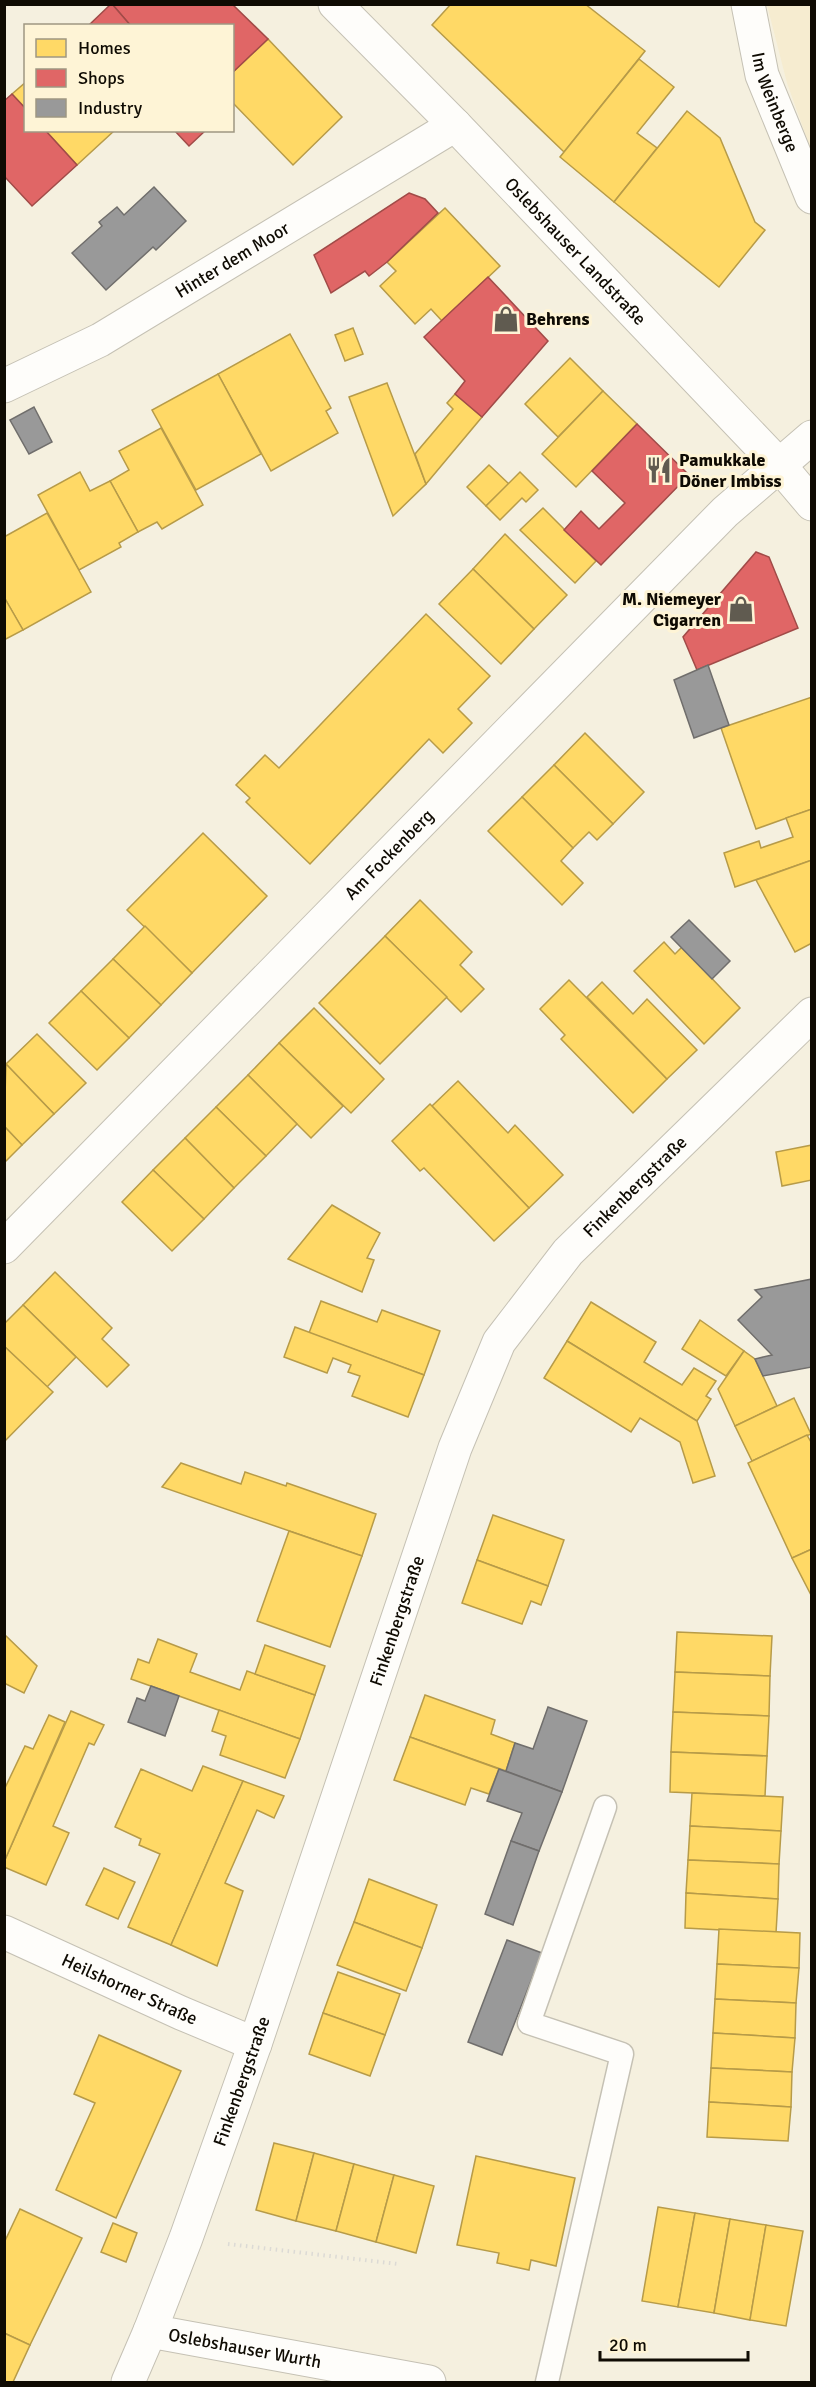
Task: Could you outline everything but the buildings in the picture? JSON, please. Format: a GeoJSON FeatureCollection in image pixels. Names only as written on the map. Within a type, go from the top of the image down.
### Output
{"type":"FeatureCollection","features":[{"type":"Feature","properties":{"kind":"street","name":"Oslebshauser Landstraße"},"geometry":{"type":"LineString","coordinates":[[335,4],[455,125],[779,465],[812,504]]}},
{"type":"Feature","properties":{"kind":"street","name":"Im Weinberge"},"geometry":{"type":"LineString","coordinates":[[748,4],[762,75],[812,197]]}},
{"type":"Feature","properties":{"kind":"street","name":"Hinter dem Moor"},"geometry":{"type":"LineString","coordinates":[[4,386],[100,340],[455,125]]}},
{"type":"Feature","properties":{"kind":"street","name":"Am Fockenberg"},"geometry":{"type":"LineString","coordinates":[[4,1247],[725,512],[812,437]]}},
{"type":"Feature","properties":{"kind":"street","name":"Finkenbergstraße"},"geometry":{"type":"LineString","coordinates":[[150,2331],[186,2238],[255,2044],[455,1448],[499,1341],[568,1252],[812,1014]]}},
{"type":"Feature","properties":{"kind":"street","name":"Heilshorner Straße"},"geometry":{"type":"LineString","coordinates":[[4,1932],[181,2013],[255,2044]]}},
{"type":"Feature","properties":{"kind":"street","name":"Oslebshauser Wurth"},"geometry":{"type":"LineString","coordinates":[[128,2382],[150,2331],[429,2382]]}},
{"type":"Feature","properties":{"kind":"lane"},"geometry":{"type":"LineString","coordinates":[[547,2382],[622,2054],[529,2023],[605,1807]]}},
{"type":"Feature","properties":{"kind":"path"},"geometry":{"type":"LineString","coordinates":[[186,2238],[398,2264]]}},
{"type":"Feature","properties":{"kind":"shaded area"},"geometry":{"type":"Polygon","coordinates":[[[767,5],[811,5],[811,150],[787,83],[767,5]]]}},
{"type":"Feature","properties":{"kind":"place","name":"Behrens"},"geometry":{"type":"Point","coordinates":[506,319]}},
{"type":"Feature","properties":{"kind":"place","name":"Pamukkale Döner Imbiss"},"geometry":{"type":"Point","coordinates":[659,470]}},
{"type":"Feature","properties":{"kind":"place","name":"M. Niemeyer Cigarren"},"geometry":{"type":"Point","coordinates":[741,609]}}]}
